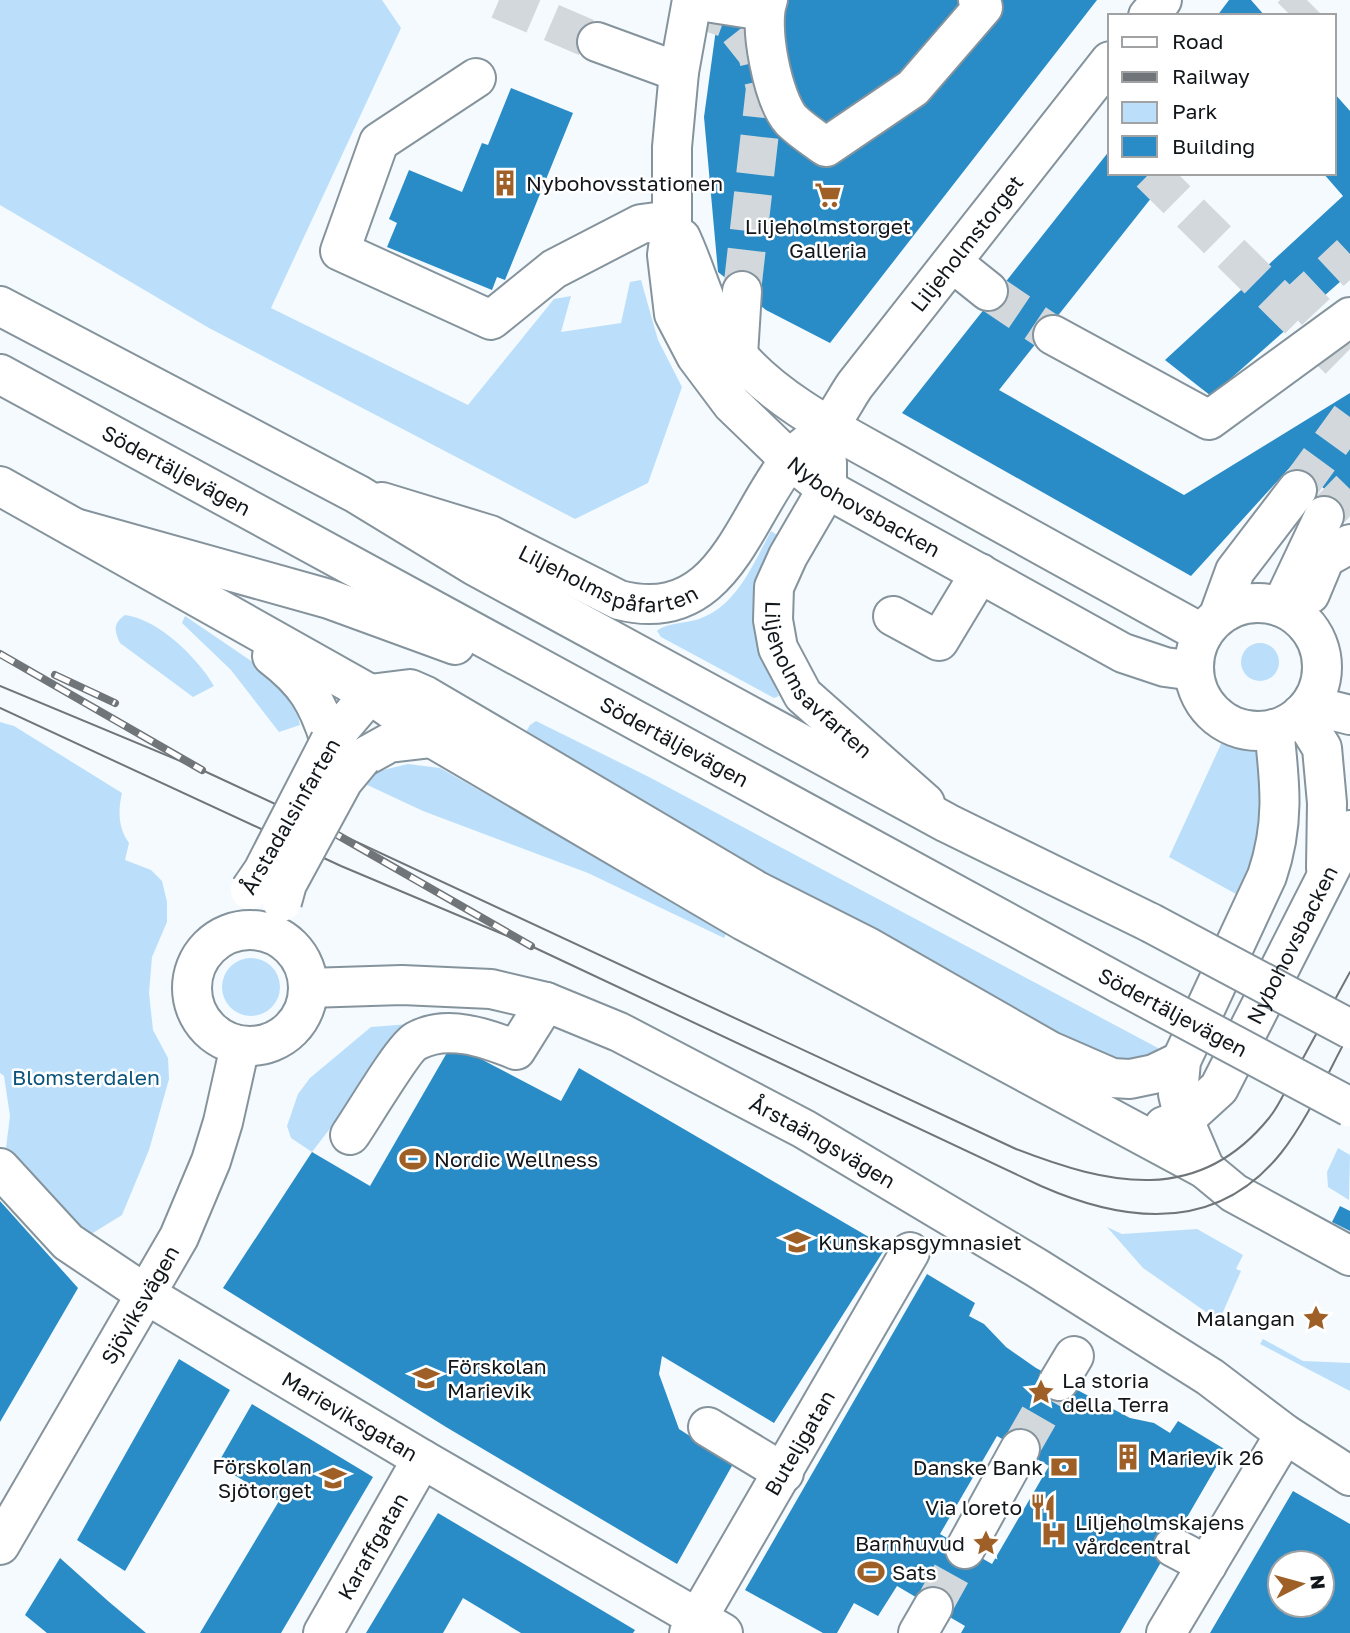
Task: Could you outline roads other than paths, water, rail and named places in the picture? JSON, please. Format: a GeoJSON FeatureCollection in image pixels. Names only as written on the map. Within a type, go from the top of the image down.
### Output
{"type":"FeatureCollection","features":[{"type":"Feature","properties":{"kind":"street"},"geometry":{"type":"LineString","coordinates":[[693,0],[766,6],[768,66],[790,119],[826,147],[913,88],[982,7],[978,0]]}},
{"type":"Feature","properties":{"kind":"street","name":"Nybohovsbacken"},"geometry":{"type":"LineString","coordinates":[[693,0],[679,72],[672,147],[672,220],[667,255],[674,314],[696,356],[732,404],[790,460],[827,489],[1123,653],[1165,667],[1194,671]]}},
{"type":"Feature","properties":{"kind":"street"},"geometry":{"type":"LineString","coordinates":[[1150,14],[1162,0]]}},
{"type":"Feature","properties":{"kind":"street"},"geometry":{"type":"LineString","coordinates":[[597,42],[679,72]]}},
{"type":"Feature","properties":{"kind":"street","name":"Liljeholmstorget"},"geometry":{"type":"LineString","coordinates":[[828,425],[855,385],[1108,64]]}},
{"type":"Feature","properties":{"kind":"street"},"geometry":{"type":"LineString","coordinates":[[476,78],[379,142],[340,251],[491,320],[554,269],[641,224],[672,220]]}},
{"type":"Feature","properties":{"kind":"street","name":"Nybohovsbacken"},"geometry":{"type":"LineString","coordinates":[[672,220],[691,259],[701,297],[723,336],[738,355],[779,392],[828,425],[1211,624]]}},
{"type":"Feature","properties":{"kind":"street"},"geometry":{"type":"LineString","coordinates":[[953,263],[988,292]]}},
{"type":"Feature","properties":{"kind":"street"},"geometry":{"type":"LineString","coordinates":[[738,355],[742,291]]}},
{"type":"Feature","properties":{"kind":"street"},"geometry":{"type":"LineString","coordinates":[[0,306],[357,495],[487,573],[947,823],[1152,923],[1350,1029]]}},
{"type":"Feature","properties":{"kind":"street"},"geometry":{"type":"LineString","coordinates":[[1052,335],[1209,420],[1350,317]]}},
{"type":"Feature","properties":{"kind":"street","name":"Södertäljevägen"},"geometry":{"type":"LineString","coordinates":[[0,374],[572,687],[1350,1107]]}},
{"type":"Feature","properties":{"kind":"street","name":"Liljeholmspåfarten"},"geometry":{"type":"LineString","coordinates":[[357,495],[490,535],[598,591],[643,606],[667,603],[690,595],[711,580],[730,558],[790,460],[828,425]]}},
{"type":"Feature","properties":{"kind":"street","name":"Liljeholmsavfarten"},"geometry":{"type":"LineString","coordinates":[[828,425],[827,489],[788,556],[775,587],[773,620],[778,648],[803,695],[947,823]]}},
{"type":"Feature","properties":{"kind":"street"},"geometry":{"type":"LineString","coordinates":[[0,485],[370,694],[432,738],[744,921],[1131,1127],[1205,1169],[1245,1199],[1350,1256]]}},
{"type":"Feature","properties":{"kind":"street"},"geometry":{"type":"LineString","coordinates":[[1297,490],[1235,571],[1195,655],[1194,671],[1205,703],[1224,721],[1252,731],[1295,716],[1350,715]]}},
{"type":"Feature","properties":{"kind":"street"},"geometry":{"type":"LineString","coordinates":[[1320,642],[1324,516]]}},
{"type":"Feature","properties":{"kind":"street"},"geometry":{"type":"LineString","coordinates":[[75,528],[330,599],[572,687]]}},
{"type":"Feature","properties":{"kind":"street"},"geometry":{"type":"LineString","coordinates":[[1205,1169],[1184,1120],[1178,1094],[1181,1060],[1268,876],[1278,844],[1295,716],[1317,692],[1325,558],[1350,544]]}},
{"type":"Feature","properties":{"kind":"street"},"geometry":{"type":"LineString","coordinates":[[894,616],[939,641],[980,573]]}},
{"type":"Feature","properties":{"kind":"street"},"geometry":{"type":"LineString","coordinates":[[183,590],[304,683],[346,750]]}},
{"type":"Feature","properties":{"kind":"street"},"geometry":{"type":"LineString","coordinates":[[1211,624],[1252,603],[1320,642]]}},
{"type":"Feature","properties":{"kind":"street","name":"Södertäljevägen"},"geometry":{"type":"LineString","coordinates":[[370,694],[403,689],[426,695],[757,891],[868,947],[1049,1051],[1094,1072],[1130,1079],[1154,1074],[1181,1060]]}},
{"type":"Feature","properties":{"kind":"street","name":"Årstadalsinfarten"},"geometry":{"type":"LineString","coordinates":[[240,1046],[219,1038],[202,1023],[192,1002],[191,979],[199,958],[214,941],[269,909],[287,884],[343,780],[346,750],[370,694]]}},
{"type":"Feature","properties":{"kind":"street","name":"Nybohovsbacken"},"geometry":{"type":"LineString","coordinates":[[1184,1120],[1219,1088],[1325,881],[1327,803],[1322,748],[1295,716]]}},
{"type":"Feature","properties":{"kind":"street","name":"Årstadalsinfarten"},"geometry":{"type":"LineString","coordinates":[[346,750],[432,738]]}},
{"type":"Feature","properties":{"kind":"street"},"geometry":{"type":"LineString","coordinates":[[1325,881],[1350,830]]}},
{"type":"Feature","properties":{"kind":"street"},"geometry":{"type":"LineString","coordinates":[[240,1046],[260,1046],[279,1039],[300,1017],[309,988],[300,957],[269,909]]}},
{"type":"Feature","properties":{"kind":"street","name":"Årstaängsvägen"},"geometry":{"type":"LineString","coordinates":[[309,988],[402,985],[491,989],[546,1002],[619,1032],[804,1129],[1183,1359],[1285,1434],[1350,1476]]}},
{"type":"Feature","properties":{"kind":"street"},"geometry":{"type":"LineString","coordinates":[[350,1135],[413,1042],[435,1034],[457,1033],[491,1040],[516,1050],[546,1002]]}},
{"type":"Feature","properties":{"kind":"street","name":"Sjöviksvägen"},"geometry":{"type":"LineString","coordinates":[[0,1545],[179,1237],[211,1161],[240,1046]]}},
{"type":"Feature","properties":{"kind":"street"},"geometry":{"type":"LineString","coordinates":[[1131,1127],[1152,1129],[1184,1120]]}},
{"type":"Feature","properties":{"kind":"street","name":"Marieviksgatan"},"geometry":{"type":"LineString","coordinates":[[0,1168],[68,1242],[146,1295],[703,1628]]}},
{"type":"Feature","properties":{"kind":"street","name":"Buteljgatan"},"geometry":{"type":"LineString","coordinates":[[703,1628],[784,1474],[910,1252]]}},
{"type":"Feature","properties":{"kind":"street"},"geometry":{"type":"LineString","coordinates":[[708,1427],[784,1474]]}},
{"type":"Feature","properties":{"kind":"street"},"geometry":{"type":"LineString","coordinates":[[1166,1633],[1285,1434]]}},
{"type":"Feature","properties":{"kind":"street"},"geometry":{"type":"LineString","coordinates":[[965,1549],[1020,1450]]}},
{"type":"Feature","properties":{"kind":"street","name":"Karaffgatan"},"geometry":{"type":"LineString","coordinates":[[323,1633],[422,1460]]}},
{"type":"Feature","properties":{"kind":"street"},"geometry":{"type":"LineString","coordinates":[[1173,1547],[1207,1565]]}},
{"type":"Feature","properties":{"kind":"tunnel"},"geometry":{"type":"LineString","coordinates":[[499,0],[597,42]]}},
{"type":"Feature","properties":{"kind":"tunnel"},"geometry":{"type":"LineString","coordinates":[[1293,14],[1307,0]]}},
{"type":"Feature","properties":{"kind":"tunnel"},"geometry":{"type":"LineString","coordinates":[[689,5],[730,20],[757,54],[765,88],[742,291]]}},
{"type":"Feature","properties":{"kind":"tunnel"},"geometry":{"type":"LineString","coordinates":[[1152,175],[1350,371]]}},
{"type":"Feature","properties":{"kind":"tunnel"},"geometry":{"type":"LineString","coordinates":[[1289,311],[1350,254]]}},
{"type":"Feature","properties":{"kind":"tunnel"},"geometry":{"type":"LineString","coordinates":[[988,291],[1053,335]]}},
{"type":"Feature","properties":{"kind":"tunnel"},"geometry":{"type":"LineString","coordinates":[[1297,490],[1350,417]]}},
{"type":"Feature","properties":{"kind":"tunnel"},"geometry":{"type":"LineString","coordinates":[[1324,516],[1350,489]]}},
{"type":"Feature","properties":{"kind":"tunnel"},"geometry":{"type":"LineString","coordinates":[[1020,1449],[1059,1381]]}},
{"type":"Feature","properties":{"kind":"tunnel"},"geometry":{"type":"LineString","coordinates":[[933,1607],[965,1549]]}},
{"type":"Feature","properties":{"kind":"tram line"},"geometry":{"type":"LineString","coordinates":[[0,686],[202,770],[1016,1149],[1085,1172],[1151,1180],[1182,1176],[1213,1165],[1242,1146],[1277,1107],[1350,972]]}},
{"type":"Feature","properties":{"kind":"tram line"},"geometry":{"type":"LineString","coordinates":[[0,708],[341,866],[531,946],[1041,1186],[1105,1208],[1168,1214],[1199,1209],[1228,1198],[1255,1179],[1281,1153],[1301,1125],[1350,1032]]}},
{"type":"Feature","properties":{"kind":"railway"},"geometry":{"type":"LineString","coordinates":[[0,654],[202,770]]}},
{"type":"Feature","properties":{"kind":"railway"},"geometry":{"type":"LineString","coordinates":[[55,675],[115,703]]}},
{"type":"Feature","properties":{"kind":"railway"},"geometry":{"type":"LineString","coordinates":[[327,829],[531,946]]}},
{"type":"Feature","properties":{"kind":"place","name":"Nybohovsstationen"},"geometry":{"type":"Point","coordinates":[505,183]}},
{"type":"Feature","properties":{"kind":"place","name":"Liljeholmstorget Galleria"},"geometry":{"type":"Point","coordinates":[828,195]}},
{"type":"Feature","properties":{"kind":"place","name":"Nordic Wellness"},"geometry":{"type":"Point","coordinates":[413,1159]}},
{"type":"Feature","properties":{"kind":"place","name":"Kunskapsgymnasiet"},"geometry":{"type":"Point","coordinates":[797,1242]}},
{"type":"Feature","properties":{"kind":"place","name":"Malangan"},"geometry":{"type":"Point","coordinates":[1316,1318]}},
{"type":"Feature","properties":{"kind":"place","name":"Förskolan Marievik"},"geometry":{"type":"Point","coordinates":[426,1378]}},
{"type":"Feature","properties":{"kind":"place","name":"La storia della Terra"},"geometry":{"type":"Point","coordinates":[1041,1392]}},
{"type":"Feature","properties":{"kind":"place","name":"Marievik 26"},"geometry":{"type":"Point","coordinates":[1128,1457]}},
{"type":"Feature","properties":{"kind":"place","name":"Danske Bank"},"geometry":{"type":"Point","coordinates":[1064,1467]}},
{"type":"Feature","properties":{"kind":"place","name":"Förskolan Sjötorget"},"geometry":{"type":"Point","coordinates":[333,1478]}},
{"type":"Feature","properties":{"kind":"place","name":"Via loreto"},"geometry":{"type":"Point","coordinates":[1043,1507]}},
{"type":"Feature","properties":{"kind":"place","name":"Liljeholmskajens vårdcentral"},"geometry":{"type":"Point","coordinates":[1054,1534]}},
{"type":"Feature","properties":{"kind":"place","name":"Barnhuvud"},"geometry":{"type":"Point","coordinates":[986,1543]}},
{"type":"Feature","properties":{"kind":"place","name":"Sats"},"geometry":{"type":"Point","coordinates":[871,1572]}},
{"type":"Feature","properties":{"kind":"park label","name":"Blomsterdalen"},"geometry":{"type":"Point","coordinates":[86,1077]}}]}
